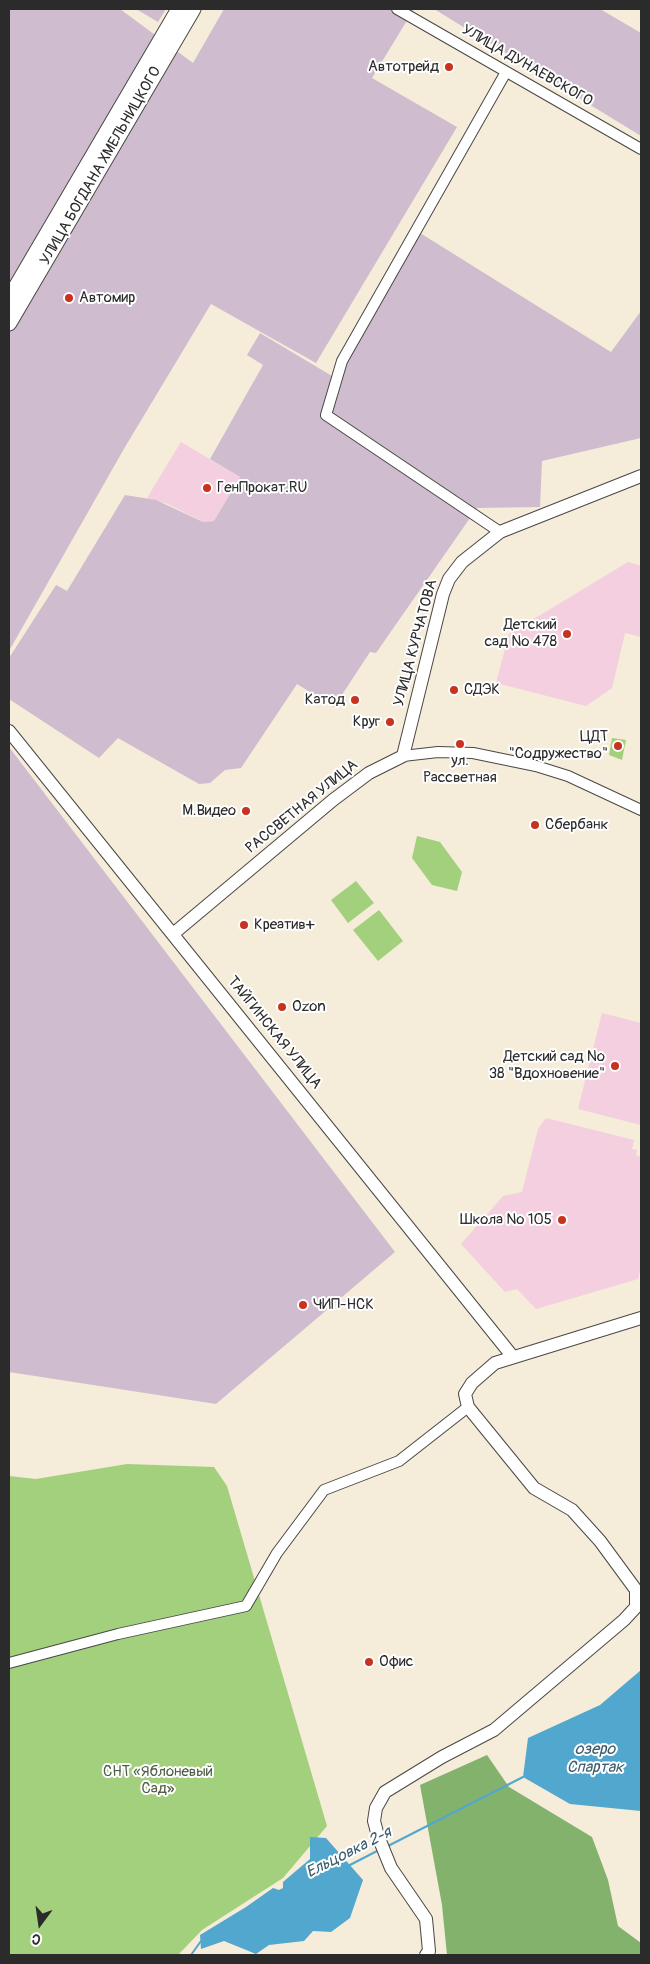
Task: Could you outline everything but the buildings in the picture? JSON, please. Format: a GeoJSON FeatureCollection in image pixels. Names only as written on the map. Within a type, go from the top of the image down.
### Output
{"type":"FeatureCollection","features":[{"type":"Feature","properties":{"kind":"highway","name":"УЛИЦА БОГДАНА ХМЕЛЬНИЦКОГО"},"geometry":{"type":"LineString","coordinates":[[9,298],[179,9]]}},
{"type":"Feature","properties":{"kind":"highway","name":"УЛИЦА БОГДАНА ХМЕЛЬНИЦКОГО"},"geometry":{"type":"LineString","coordinates":[[9,323],[193,9]]}},
{"type":"Feature","properties":{"kind":"main road","name":"УЛИЦА КУРЧАТОВА"},"geometry":{"type":"LineString","coordinates":[[403,756],[436,622],[449,579],[472,553],[500,532],[641,476]]}},
{"type":"Feature","properties":{"kind":"main road","name":"ТАЙГИНСКАЯ УЛИЦА"},"geometry":{"type":"LineString","coordinates":[[9,731],[513,1357]]}},
{"type":"Feature","properties":{"kind":"main road","name":"РАССВЕТНАЯ УЛИЦА"},"geometry":{"type":"LineString","coordinates":[[173,934],[333,800],[369,773],[403,756]]}},
{"type":"Feature","properties":{"kind":"main road"},"geometry":{"type":"LineString","coordinates":[[426,1955],[429,1951],[426,1919],[391,1868],[374,1821],[376,1808],[385,1792],[442,1757],[494,1730],[624,1620],[636,1607],[636,1590],[600,1541],[572,1510],[534,1488],[468,1407],[466,1394],[472,1383],[495,1363],[641,1318]]}},
{"type":"Feature","properties":{"kind":"street","name":"УЛИЦА ДУНАЕВСКОГО"},"geometry":{"type":"LineString","coordinates":[[397,9],[641,149]]}},
{"type":"Feature","properties":{"kind":"street"},"geometry":{"type":"LineString","coordinates":[[500,532],[326,415],[342,361],[506,72]]}},
{"type":"Feature","properties":{"kind":"street","name":"РАССВЕТНАЯ УЛИЦА"},"geometry":{"type":"LineString","coordinates":[[403,756],[438,752],[473,753],[536,766],[568,776],[641,810]]}},
{"type":"Feature","properties":{"kind":"street"},"geometry":{"type":"LineString","coordinates":[[9,1663],[118,1634],[246,1606],[277,1553],[324,1490],[399,1461],[468,1407]]}},
{"type":"Feature","properties":{"kind":"shaded area"},"geometry":{"type":"Polygon","coordinates":[[[9,9],[120,9],[193,63],[224,9],[414,9],[372,78],[457,127],[316,363],[211,304],[125,447],[9,651],[9,9]]]}},
{"type":"Feature","properties":{"kind":"shaded area"},"geometry":{"type":"Polygon","coordinates":[[[136,9],[166,9],[158,22],[136,9]]]}},
{"type":"Feature","properties":{"kind":"shaded area"},"geometry":{"type":"Polygon","coordinates":[[[434,9],[600,9],[641,33],[641,136],[434,9]]]}},
{"type":"Feature","properties":{"kind":"shaded area"},"geometry":{"type":"Polygon","coordinates":[[[420,233],[611,352],[641,311],[641,438],[542,461],[540,507],[477,508],[376,653],[370,652],[334,707],[297,684],[241,768],[225,770],[210,783],[199,784],[118,738],[99,758],[9,699],[9,658],[56,585],[67,591],[125,495],[156,500],[203,522],[214,521],[240,477],[210,459],[263,365],[247,355],[260,333],[337,379],[420,233]]]}},
{"type":"Feature","properties":{"kind":"shaded area"},"geometry":{"type":"Polygon","coordinates":[[[181,442],[240,477],[214,521],[203,522],[168,504],[147,498],[181,442]]]}},
{"type":"Feature","properties":{"kind":"shaded area","name":"Детский сад № 478"},"geometry":{"type":"Polygon","coordinates":[[[628,562],[641,566],[641,637],[625,633],[612,688],[586,706],[496,683],[509,634],[628,562]]]}},
{"type":"Feature","properties":{"kind":"shaded area"},"geometry":{"type":"Polygon","coordinates":[[[9,747],[395,1252],[216,1404],[9,1372],[9,747]]]}},
{"type":"Feature","properties":{"kind":"shaded area","name":"Детский сад № 38 \"Вдохновение\""},"geometry":{"type":"Polygon","coordinates":[[[602,1013],[641,1023],[641,1125],[578,1109],[602,1013]]]}},
{"type":"Feature","properties":{"kind":"shaded area","name":"Школа № 105"},"geometry":{"type":"Polygon","coordinates":[[[546,1118],[634,1140],[632,1149],[637,1150],[636,1155],[641,1157],[641,1267],[638,1279],[536,1309],[517,1289],[505,1292],[461,1244],[503,1196],[522,1192],[538,1129],[546,1118]]]}},
{"type":"Feature","properties":{"kind":"green space","name":"ЦДТ \"Содружество\""},"geometry":{"type":"Polygon","coordinates":[[[612,738],[626,740],[622,760],[609,755],[612,738]]]}},
{"type":"Feature","properties":{"kind":"green space"},"geometry":{"type":"Polygon","coordinates":[[[417,836],[440,842],[462,872],[457,891],[432,885],[412,858],[417,836]]]}},
{"type":"Feature","properties":{"kind":"green space"},"geometry":{"type":"Polygon","coordinates":[[[356,881],[374,903],[348,923],[331,900],[356,881]]]}},
{"type":"Feature","properties":{"kind":"green space"},"geometry":{"type":"Polygon","coordinates":[[[379,910],[403,941],[378,961],[353,930],[379,910]]]}},
{"type":"Feature","properties":{"kind":"green space","name":"СНТ «Яблоневый Сад»"},"geometry":{"type":"Polygon","coordinates":[[[127,1464],[214,1467],[227,1486],[327,1826],[283,1878],[202,1930],[178,1955],[9,1955],[9,1476],[36,1479],[127,1464]]]}},
{"type":"Feature","properties":{"kind":"green space"},"geometry":{"type":"Polygon","coordinates":[[[487,1755],[509,1787],[592,1837],[608,1880],[618,1926],[641,1943],[641,1955],[447,1955],[442,1905],[420,1785],[487,1755]]]}},
{"type":"Feature","properties":{"kind":"water","name":"озеро Спартак"},"geometry":{"type":"Polygon","coordinates":[[[641,1670],[641,1811],[570,1804],[523,1777],[528,1738],[600,1705],[641,1670]]]}},
{"type":"Feature","properties":{"kind":"water"},"geometry":{"type":"Polygon","coordinates":[[[310,1837],[326,1838],[363,1880],[350,1918],[331,1932],[313,1931],[304,1941],[269,1945],[256,1954],[224,1941],[201,1949],[200,1935],[273,1888],[279,1890],[283,1888],[283,1882],[310,1859],[310,1837]]]}},
{"type":"Feature","properties":{"kind":"waterway","name":"Ельцовка 2-я"},"geometry":{"type":"LineString","coordinates":[[388,1846],[523,1777]]}},
{"type":"Feature","properties":{"kind":"waterway","name":"Ельцовка 2-я"},"geometry":{"type":"LineString","coordinates":[[348,1866],[379,1850]]}},
{"type":"Feature","properties":{"kind":"waterway","name":"Ельцовка 2-я"},"geometry":{"type":"LineString","coordinates":[[191,1955],[201,1941]]}},
{"type":"Feature","properties":{"kind":"place","name":"Автотрейд"},"geometry":{"type":"Point","coordinates":[449,67]}},
{"type":"Feature","properties":{"kind":"place","name":"Автомир"},"geometry":{"type":"Point","coordinates":[69,298]}},
{"type":"Feature","properties":{"kind":"place","name":"ГенПрокат.RU"},"geometry":{"type":"Point","coordinates":[207,488]}},
{"type":"Feature","properties":{"kind":"place","name":"Детский сад № 478"},"geometry":{"type":"Point","coordinates":[567,634]}},
{"type":"Feature","properties":{"kind":"place","name":"СДЭК"},"geometry":{"type":"Point","coordinates":[454,690]}},
{"type":"Feature","properties":{"kind":"place","name":"Катод"},"geometry":{"type":"Point","coordinates":[355,700]}},
{"type":"Feature","properties":{"kind":"place","name":"Круг"},"geometry":{"type":"Point","coordinates":[390,722]}},
{"type":"Feature","properties":{"kind":"place","name":"ул. Рассветная"},"geometry":{"type":"Point","coordinates":[460,744]}},
{"type":"Feature","properties":{"kind":"place","name":"ЦДТ \"Содружество\""},"geometry":{"type":"Point","coordinates":[618,746]}},
{"type":"Feature","properties":{"kind":"place","name":"М.Видео"},"geometry":{"type":"Point","coordinates":[246,811]}},
{"type":"Feature","properties":{"kind":"place","name":"Сбербанк"},"geometry":{"type":"Point","coordinates":[535,825]}},
{"type":"Feature","properties":{"kind":"place","name":"Креатив+"},"geometry":{"type":"Point","coordinates":[244,925]}},
{"type":"Feature","properties":{"kind":"place","name":"Ozon"},"geometry":{"type":"Point","coordinates":[282,1007]}},
{"type":"Feature","properties":{"kind":"place","name":"Детский сад № 38 \"Вдохновение\""},"geometry":{"type":"Point","coordinates":[615,1066]}},
{"type":"Feature","properties":{"kind":"place","name":"Школа № 105"},"geometry":{"type":"Point","coordinates":[562,1220]}},
{"type":"Feature","properties":{"kind":"place","name":"ЧИП-НСК"},"geometry":{"type":"Point","coordinates":[303,1305]}},
{"type":"Feature","properties":{"kind":"place","name":"Офис"},"geometry":{"type":"Point","coordinates":[369,1662]}}]}
